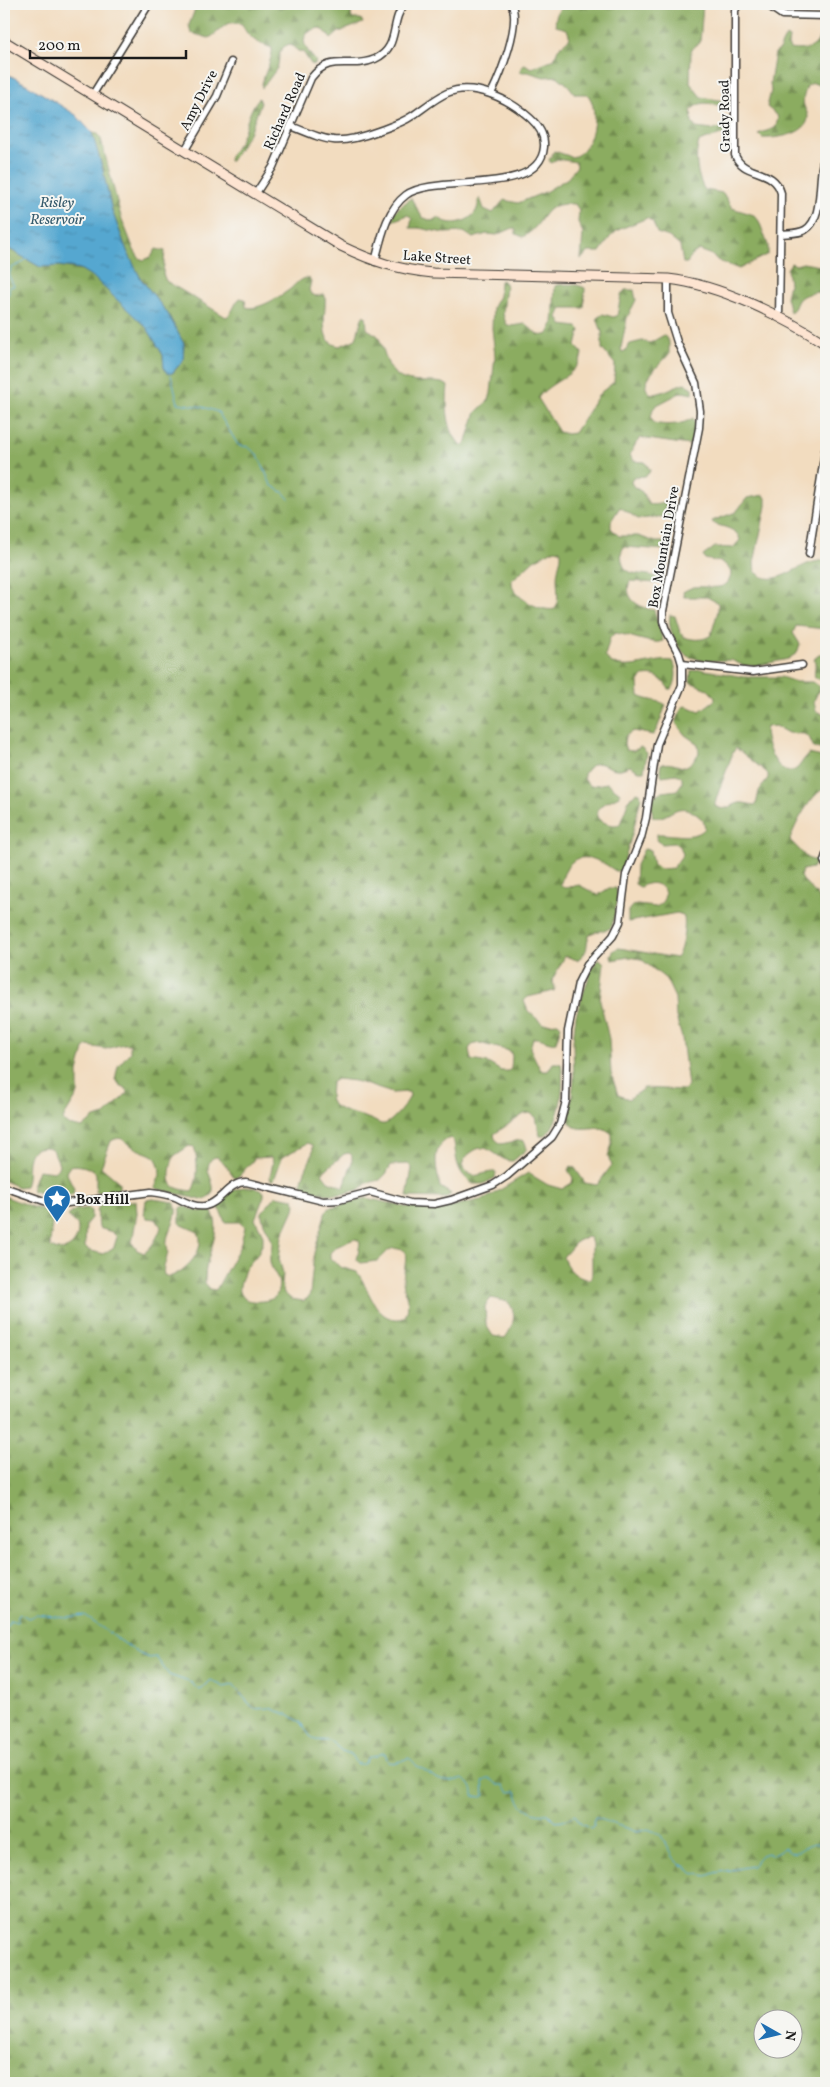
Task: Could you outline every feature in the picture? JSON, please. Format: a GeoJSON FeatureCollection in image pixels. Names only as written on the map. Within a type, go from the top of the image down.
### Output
{"type":"FeatureCollection","features":[{"type":"Feature","properties":{"kind":"main road","name":"Lake Street"},"geometry":{"type":"LineString","coordinates":[[4,41],[341,246],[375,262],[411,271],[435,273],[668,278],[702,284],[779,317],[826,344]]}},
{"type":"Feature","properties":{"kind":"street"},"geometry":{"type":"LineString","coordinates":[[93,94],[149,4]]}},
{"type":"Feature","properties":{"kind":"street","name":"Richard Road"},"geometry":{"type":"LineString","coordinates":[[256,193],[273,167],[311,78],[318,69],[325,65],[361,63],[375,59],[387,51],[394,38],[396,20],[405,4]]}},
{"type":"Feature","properties":{"kind":"street"},"geometry":{"type":"LineString","coordinates":[[491,94],[512,35],[514,22],[514,8],[512,4]]}},
{"type":"Feature","properties":{"kind":"street","name":"Grady Road"},"geometry":{"type":"LineString","coordinates":[[739,4],[735,10],[735,155],[738,162],[773,179],[779,184],[781,193],[779,317]]}},
{"type":"Feature","properties":{"kind":"street"},"geometry":{"type":"LineString","coordinates":[[766,4],[782,15],[826,16]]}},
{"type":"Feature","properties":{"kind":"street","name":"Amy Drive"},"geometry":{"type":"LineString","coordinates":[[186,150],[217,96],[231,62]]}},
{"type":"Feature","properties":{"kind":"street"},"geometry":{"type":"LineString","coordinates":[[291,126],[328,140],[341,142],[356,139],[411,117],[436,98],[452,91],[469,90],[491,94],[523,112],[537,125],[545,139],[544,154],[535,166],[510,178],[494,182],[432,185],[407,194],[396,204],[388,219],[375,262]]}},
{"type":"Feature","properties":{"kind":"street"},"geometry":{"type":"LineString","coordinates":[[781,234],[805,230],[814,219],[818,209],[822,163],[826,151]]}},
{"type":"Feature","properties":{"kind":"street","name":"Box Mountain Drive"},"geometry":{"type":"LineString","coordinates":[[4,1187],[47,1202],[60,1204],[151,1192],[166,1194],[192,1206],[205,1206],[215,1201],[235,1185],[246,1182],[323,1201],[338,1200],[370,1192],[410,1203],[427,1204],[451,1200],[493,1186],[547,1142],[556,1131],[563,1116],[566,1101],[568,1031],[576,991],[584,969],[613,936],[620,922],[626,876],[641,838],[646,818],[657,744],[680,691],[683,678],[682,664],[666,630],[663,611],[699,428],[700,411],[696,383],[677,342],[668,313],[668,278]]}},
{"type":"Feature","properties":{"kind":"street"},"geometry":{"type":"LineString","coordinates":[[809,554],[826,445]]}},
{"type":"Feature","properties":{"kind":"street"},"geometry":{"type":"LineString","coordinates":[[682,664],[753,672],[802,665]]}},
{"type":"Feature","properties":{"kind":"green space"},"geometry":{"type":"Polygon","coordinates":[[[197,4],[354,4],[351,14],[352,19],[361,19],[363,23],[339,32],[331,39],[325,31],[319,28],[307,34],[304,42],[308,52],[316,61],[315,65],[311,64],[303,52],[298,51],[290,44],[285,46],[280,51],[277,68],[262,88],[272,48],[254,40],[242,24],[227,24],[209,38],[191,33],[189,25],[197,4]]]}},
{"type":"Feature","properties":{"kind":"green space"},"geometry":{"type":"Polygon","coordinates":[[[574,4],[703,4],[700,43],[694,46],[691,52],[690,83],[701,97],[724,101],[726,104],[705,103],[696,106],[691,110],[692,123],[696,128],[713,130],[724,127],[729,132],[699,142],[697,147],[698,173],[705,190],[723,193],[732,208],[754,215],[759,221],[768,245],[768,254],[739,269],[699,250],[693,254],[687,263],[683,263],[680,246],[669,237],[657,233],[653,222],[647,218],[618,230],[610,237],[600,252],[589,252],[581,259],[583,233],[578,222],[579,210],[575,204],[555,206],[523,237],[516,234],[516,230],[513,228],[497,235],[487,234],[473,238],[464,232],[444,233],[410,228],[412,219],[408,215],[392,221],[395,211],[411,198],[422,217],[432,221],[438,217],[450,223],[457,223],[470,218],[477,208],[480,198],[484,209],[493,213],[504,200],[518,203],[545,192],[568,178],[577,166],[576,162],[557,159],[551,163],[549,160],[554,151],[572,157],[579,154],[585,147],[593,129],[594,109],[591,101],[587,94],[575,94],[557,76],[544,77],[528,72],[520,72],[522,65],[525,64],[531,68],[554,59],[558,49],[570,38],[567,29],[556,26],[557,14],[560,8],[569,8],[574,4]]]}},
{"type":"Feature","properties":{"kind":"green space"},"geometry":{"type":"Polygon","coordinates":[[[823,34],[826,46],[826,87],[813,83],[807,86],[803,101],[808,116],[807,123],[797,132],[790,135],[762,138],[758,134],[775,128],[778,119],[777,115],[767,107],[771,91],[770,83],[775,53],[779,50],[786,36],[789,38],[788,45],[790,49],[800,50],[812,47],[816,44],[820,35],[823,34]]]}},
{"type":"Feature","properties":{"kind":"green space"},"geometry":{"type":"Polygon","coordinates":[[[259,98],[261,103],[249,133],[231,161],[229,161],[231,154],[241,139],[252,109],[259,98]]]}},
{"type":"Feature","properties":{"kind":"green space"},"geometry":{"type":"Polygon","coordinates":[[[92,133],[97,134],[101,139],[121,217],[134,250],[139,258],[144,260],[151,257],[156,249],[165,251],[163,274],[166,281],[226,317],[240,298],[245,299],[246,307],[256,307],[280,296],[300,280],[309,278],[311,281],[309,290],[311,294],[316,296],[324,294],[325,296],[325,333],[333,344],[340,346],[356,339],[364,315],[366,317],[367,329],[377,335],[391,370],[395,374],[409,381],[438,382],[448,386],[448,418],[453,433],[462,446],[467,441],[476,412],[489,400],[491,393],[495,356],[492,328],[493,307],[499,296],[500,281],[502,280],[506,285],[503,314],[506,324],[511,326],[525,324],[535,333],[541,335],[548,334],[553,324],[555,286],[570,284],[585,288],[584,308],[562,308],[558,317],[562,325],[577,327],[580,330],[576,346],[582,353],[580,361],[570,373],[549,387],[538,398],[559,432],[574,433],[600,393],[614,382],[615,364],[602,349],[602,332],[597,318],[603,314],[613,317],[617,316],[621,295],[625,290],[634,290],[636,300],[627,318],[621,348],[622,352],[630,344],[642,341],[650,343],[664,335],[669,342],[669,354],[650,376],[647,381],[647,390],[654,394],[685,383],[693,389],[693,394],[682,392],[657,405],[653,409],[651,417],[654,423],[664,424],[679,423],[693,418],[695,424],[694,432],[689,445],[641,438],[630,455],[633,461],[645,462],[650,470],[645,476],[633,477],[631,482],[633,486],[642,492],[649,504],[668,503],[674,506],[675,512],[670,516],[638,519],[620,507],[611,521],[611,528],[619,536],[638,536],[656,542],[666,542],[668,546],[666,550],[624,547],[621,555],[624,567],[627,570],[658,578],[656,583],[630,581],[628,587],[634,601],[643,607],[654,610],[663,641],[647,641],[615,633],[610,638],[605,656],[619,666],[673,661],[676,679],[672,689],[669,689],[664,682],[652,676],[643,676],[638,684],[639,696],[666,705],[653,735],[633,731],[625,736],[624,744],[626,750],[633,751],[641,747],[647,753],[644,771],[639,771],[630,766],[615,769],[598,763],[594,764],[584,774],[584,779],[590,786],[607,783],[620,793],[619,796],[603,804],[597,810],[598,818],[605,823],[611,825],[620,824],[629,799],[637,792],[640,793],[641,797],[621,871],[615,871],[603,863],[589,858],[576,859],[570,863],[560,885],[565,888],[579,885],[598,895],[609,888],[616,888],[618,898],[612,926],[607,930],[589,935],[585,952],[577,960],[565,956],[552,980],[555,988],[554,991],[528,997],[524,1001],[528,1011],[543,1024],[558,1023],[561,1026],[556,1042],[533,1038],[530,1048],[542,1071],[548,1071],[553,1063],[561,1064],[562,1092],[558,1113],[550,1131],[544,1136],[540,1136],[536,1117],[530,1113],[524,1114],[494,1134],[495,1139],[501,1144],[521,1140],[525,1142],[527,1149],[513,1161],[502,1158],[483,1148],[469,1154],[462,1165],[470,1174],[477,1175],[496,1172],[495,1178],[483,1184],[473,1184],[467,1180],[458,1166],[454,1142],[450,1138],[443,1142],[437,1153],[436,1166],[440,1187],[451,1194],[445,1198],[407,1197],[412,1168],[408,1164],[391,1165],[380,1180],[367,1183],[360,1189],[343,1194],[324,1194],[305,1188],[302,1184],[304,1174],[313,1150],[313,1145],[308,1143],[282,1157],[274,1180],[270,1178],[273,1162],[271,1157],[255,1158],[235,1178],[224,1163],[217,1157],[213,1158],[209,1163],[208,1170],[213,1191],[207,1198],[201,1200],[155,1188],[160,1175],[156,1158],[119,1138],[111,1141],[101,1167],[119,1182],[119,1188],[114,1192],[96,1192],[96,1173],[77,1165],[70,1166],[66,1172],[74,1188],[73,1194],[62,1198],[33,1191],[32,1186],[38,1170],[54,1172],[58,1168],[59,1164],[53,1150],[46,1147],[38,1148],[30,1154],[25,1186],[18,1187],[4,1181],[4,246],[40,267],[59,266],[82,270],[93,277],[147,328],[163,355],[164,368],[173,373],[183,360],[184,344],[168,314],[141,279],[127,251],[112,211],[92,133]],[[555,549],[534,560],[512,580],[513,589],[518,595],[533,605],[545,609],[555,609],[558,600],[557,575],[561,557],[560,550],[555,549]],[[479,1043],[472,1045],[469,1049],[471,1060],[488,1063],[501,1071],[511,1069],[512,1056],[510,1051],[479,1043]],[[130,1044],[106,1049],[88,1046],[84,1049],[78,1072],[78,1094],[63,1121],[68,1125],[82,1128],[94,1118],[105,1115],[127,1093],[126,1088],[115,1080],[118,1066],[130,1052],[130,1044]],[[337,1079],[331,1083],[330,1099],[333,1105],[341,1110],[382,1124],[395,1117],[410,1096],[409,1092],[392,1093],[355,1081],[337,1079]],[[189,1146],[174,1156],[170,1173],[172,1185],[179,1189],[192,1191],[196,1181],[197,1169],[194,1147],[189,1146]],[[349,1153],[344,1154],[322,1173],[328,1181],[344,1187],[352,1162],[352,1155],[349,1153]]]}},
{"type":"Feature","properties":{"kind":"green space"},"geometry":{"type":"Polygon","coordinates":[[[791,263],[826,267],[826,297],[818,292],[806,295],[799,299],[790,312],[786,297],[789,284],[787,269],[791,263]]]}},
{"type":"Feature","properties":{"kind":"green space"},"geometry":{"type":"Polygon","coordinates":[[[764,495],[766,506],[754,563],[755,571],[761,576],[773,578],[785,575],[814,562],[826,560],[826,629],[796,626],[793,633],[800,644],[797,653],[788,659],[755,666],[742,665],[731,660],[704,661],[687,656],[671,632],[670,615],[675,616],[680,632],[684,637],[698,639],[711,635],[718,611],[718,603],[707,597],[684,597],[683,592],[694,587],[717,587],[726,584],[731,573],[727,566],[721,562],[705,559],[703,556],[715,547],[733,548],[740,540],[734,531],[714,524],[712,521],[736,512],[747,498],[764,495]]]}},
{"type":"Feature","properties":{"kind":"green space"},"geometry":{"type":"Polygon","coordinates":[[[826,654],[826,681],[815,678],[814,659],[819,655],[826,654]]]}},
{"type":"Feature","properties":{"kind":"green space"},"geometry":{"type":"Polygon","coordinates":[[[700,669],[744,677],[781,677],[796,682],[813,682],[820,687],[814,701],[816,711],[824,715],[826,713],[826,750],[814,748],[809,737],[804,734],[788,733],[775,726],[766,727],[765,732],[772,755],[776,762],[786,771],[795,770],[809,754],[822,757],[826,761],[826,788],[815,796],[799,818],[790,840],[807,858],[816,861],[812,868],[802,870],[800,877],[818,896],[826,916],[826,1151],[824,1157],[826,1162],[826,2083],[4,2083],[4,1196],[32,1207],[53,1212],[50,1244],[51,1247],[57,1250],[68,1248],[77,1236],[77,1224],[68,1216],[75,1210],[88,1208],[91,1211],[91,1218],[86,1224],[85,1247],[88,1250],[103,1254],[114,1247],[117,1237],[112,1232],[99,1228],[97,1210],[100,1205],[109,1202],[136,1201],[137,1213],[132,1243],[137,1250],[144,1253],[154,1242],[161,1227],[156,1219],[147,1218],[144,1215],[146,1200],[174,1202],[176,1212],[168,1235],[168,1254],[163,1270],[164,1275],[169,1277],[188,1265],[200,1246],[198,1232],[180,1224],[180,1209],[184,1206],[198,1211],[212,1212],[216,1225],[206,1268],[205,1284],[209,1289],[216,1290],[240,1246],[245,1227],[239,1222],[225,1222],[218,1205],[222,1199],[238,1188],[251,1187],[258,1189],[264,1192],[264,1196],[255,1219],[263,1235],[263,1243],[257,1255],[245,1269],[239,1289],[245,1299],[258,1301],[275,1297],[279,1283],[270,1261],[272,1241],[262,1212],[276,1196],[294,1199],[296,1205],[282,1236],[279,1259],[283,1273],[282,1286],[284,1293],[291,1299],[303,1301],[310,1294],[314,1253],[326,1211],[331,1207],[367,1198],[405,1207],[439,1209],[485,1199],[528,1173],[548,1185],[562,1189],[572,1183],[573,1178],[568,1170],[570,1166],[575,1168],[585,1183],[597,1185],[612,1165],[608,1157],[612,1144],[612,1134],[600,1128],[577,1128],[569,1120],[574,1080],[573,1041],[576,1015],[592,968],[597,960],[600,959],[604,963],[600,1000],[609,1039],[611,1073],[618,1095],[629,1099],[644,1088],[684,1090],[688,1086],[682,1038],[676,1017],[675,998],[666,979],[641,959],[629,957],[612,960],[611,955],[614,950],[619,948],[676,958],[680,950],[684,930],[683,915],[677,913],[628,922],[628,911],[632,906],[637,905],[656,907],[663,901],[665,896],[663,888],[655,884],[646,884],[640,887],[635,884],[636,865],[644,849],[650,850],[653,865],[661,869],[673,868],[683,854],[680,846],[674,843],[662,844],[657,840],[657,834],[689,835],[701,832],[705,828],[703,820],[686,809],[675,810],[665,816],[653,817],[652,808],[653,797],[656,794],[677,790],[682,783],[682,777],[676,774],[662,776],[661,764],[689,765],[699,753],[698,744],[685,735],[676,723],[682,707],[686,706],[700,711],[715,700],[715,697],[707,689],[690,682],[691,671],[700,669]],[[736,748],[719,789],[715,803],[715,806],[718,808],[739,803],[756,805],[759,791],[768,778],[768,774],[765,771],[736,748]],[[587,1237],[577,1241],[563,1257],[573,1272],[581,1278],[590,1279],[592,1275],[592,1244],[590,1238],[587,1237]],[[354,1239],[336,1247],[330,1253],[330,1258],[340,1267],[357,1272],[375,1304],[387,1317],[394,1319],[404,1318],[408,1308],[403,1284],[406,1261],[405,1251],[395,1248],[391,1249],[377,1261],[361,1263],[357,1260],[360,1243],[354,1239]],[[491,1298],[485,1306],[486,1325],[493,1336],[505,1338],[514,1315],[511,1306],[508,1302],[491,1298]]]}},
{"type":"Feature","properties":{"kind":"water","name":"Risley Reservoir"},"geometry":{"type":"Polygon","coordinates":[[[4,72],[76,115],[92,133],[112,211],[127,251],[141,279],[168,314],[184,344],[183,361],[171,374],[167,373],[164,368],[163,355],[147,328],[93,277],[80,269],[59,266],[40,267],[4,246],[4,72]]]}},
{"type":"Feature","properties":{"kind":"waterway"},"geometry":{"type":"LineString","coordinates":[[4,299],[9,293],[9,287],[14,286],[9,276],[11,268],[26,259]]}},
{"type":"Feature","properties":{"kind":"waterway"},"geometry":{"type":"LineString","coordinates":[[171,375],[178,403],[203,407],[218,412],[238,445],[248,447],[258,455],[271,485],[284,493],[289,499]]}},
{"type":"Feature","properties":{"kind":"waterway"},"geometry":{"type":"LineString","coordinates":[[4,1628],[8,1626],[10,1620],[17,1622],[20,1613],[28,1618],[36,1615],[68,1618],[85,1616],[138,1653],[149,1658],[156,1657],[169,1675],[192,1683],[201,1690],[211,1680],[224,1687],[233,1685],[254,1709],[270,1708],[288,1714],[300,1722],[315,1740],[330,1741],[342,1751],[351,1754],[357,1763],[364,1764],[368,1757],[383,1753],[385,1753],[390,1763],[408,1758],[418,1767],[438,1779],[446,1781],[465,1780],[472,1788],[473,1796],[484,1796],[483,1782],[491,1779],[498,1785],[503,1785],[509,1792],[516,1791],[520,1802],[528,1809],[537,1813],[548,1814],[556,1822],[575,1815],[581,1824],[591,1829],[594,1826],[595,1818],[637,1832],[648,1829],[660,1834],[674,1858],[692,1873],[707,1876],[752,1866],[761,1855],[767,1853],[771,1855],[784,1848],[791,1853],[807,1846],[821,1844],[826,1854]]}},
{"type":"Feature","properties":{"kind":"place","name":"Box Hill"},"geometry":{"type":"Point","coordinates":[57,1223]}}]}
